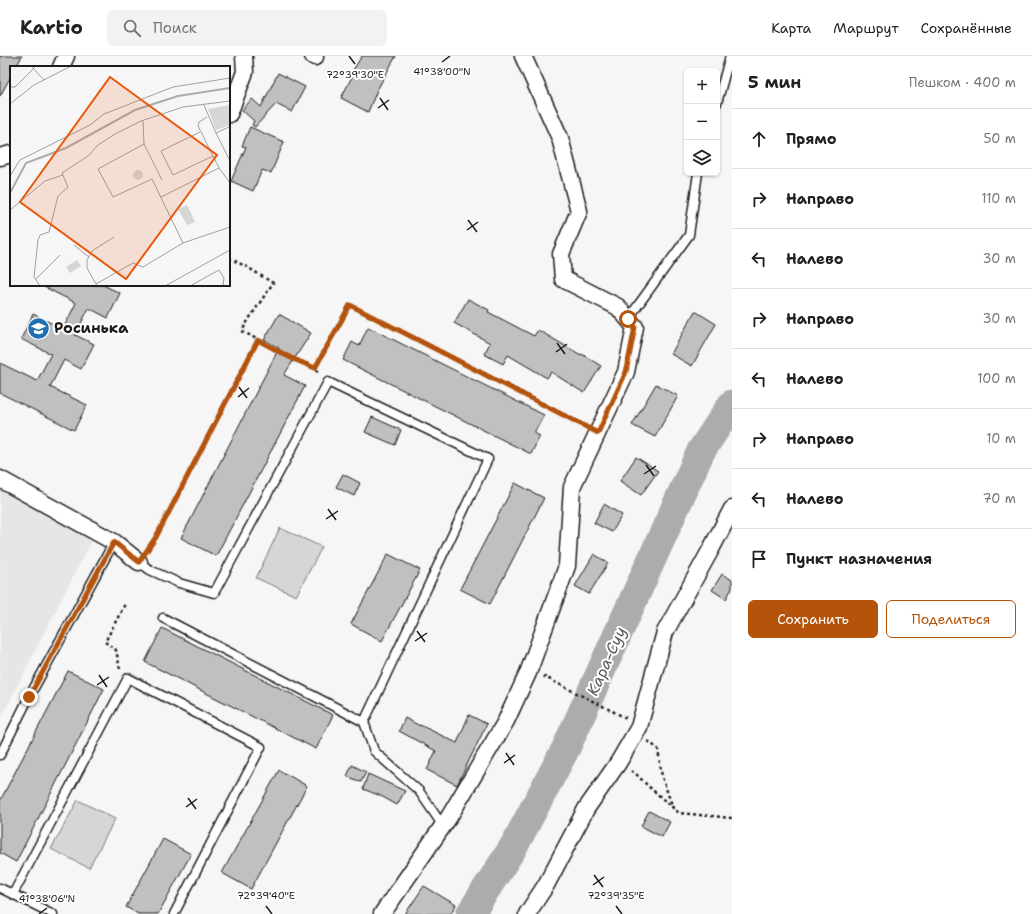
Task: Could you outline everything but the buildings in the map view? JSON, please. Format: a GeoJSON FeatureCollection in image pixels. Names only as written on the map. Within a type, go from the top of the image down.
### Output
{"type":"FeatureCollection","features":[{"type":"Feature","properties":{"kind":"street"},"geometry":{"type":"LineString","coordinates":[[61,66],[66,56]]}},
{"type":"Feature","properties":{"kind":"street"},"geometry":{"type":"LineString","coordinates":[[230,111],[245,72],[244,56]]}},
{"type":"Feature","properties":{"kind":"street"},"geometry":{"type":"LineString","coordinates":[[382,914],[449,817],[506,721],[528,673],[567,566],[572,487],[626,372],[635,327],[618,307],[563,279],[561,254],[580,211],[560,138],[523,56]]}},
{"type":"Feature","properties":{"kind":"street"},"geometry":{"type":"LineString","coordinates":[[0,157],[10,154]]}},
{"type":"Feature","properties":{"kind":"street"},"geometry":{"type":"LineString","coordinates":[[0,479],[114,542],[139,562]]}},
{"type":"Feature","properties":{"kind":"street"},"geometry":{"type":"LineString","coordinates":[[526,914],[546,885],[586,809],[618,763],[639,727],[665,632],[732,509]]}},
{"type":"Feature","properties":{"kind":"lane"},"geometry":{"type":"LineString","coordinates":[[720,92],[730,56]]}},
{"type":"Feature","properties":{"kind":"lane"},"geometry":{"type":"LineString","coordinates":[[628,319],[689,235],[698,176]]}},
{"type":"Feature","properties":{"kind":"lane"},"geometry":{"type":"LineString","coordinates":[[139,562],[150,570],[178,583],[214,593],[328,382],[488,459],[364,722]]}},
{"type":"Feature","properties":{"kind":"lane"},"geometry":{"type":"LineString","coordinates":[[0,755],[29,697],[114,542]]}},
{"type":"Feature","properties":{"kind":"lane"},"geometry":{"type":"LineString","coordinates":[[163,618],[364,722],[374,751],[419,791],[443,826]]}},
{"type":"Feature","properties":{"kind":"lane"},"geometry":{"type":"LineString","coordinates":[[13,894],[128,678],[262,747],[174,914]]}},
{"type":"Feature","properties":{"kind":"lane"},"geometry":{"type":"LineString","coordinates":[[0,888],[53,914]]}},
{"type":"Feature","properties":{"kind":"path"},"geometry":{"type":"LineString","coordinates":[[230,258],[247,267],[272,283],[242,331],[291,358],[315,368],[328,382]]}},
{"type":"Feature","properties":{"kind":"path"},"geometry":{"type":"LineString","coordinates":[[315,368],[350,305],[598,433]]}},
{"type":"Feature","properties":{"kind":"path"},"geometry":{"type":"LineString","coordinates":[[139,562],[156,537],[258,340]]}},
{"type":"Feature","properties":{"kind":"path"},"geometry":{"type":"LineString","coordinates":[[125,604],[105,642],[116,650],[120,668],[128,678]]}},
{"type":"Feature","properties":{"kind":"path"},"geometry":{"type":"LineString","coordinates":[[560,684],[616,712]]}},
{"type":"Feature","properties":{"kind":"path"},"geometry":{"type":"LineString","coordinates":[[639,727],[648,741],[658,749],[662,777],[673,808]]}},
{"type":"Feature","properties":{"kind":"path"},"geometry":{"type":"LineString","coordinates":[[618,763],[636,774],[679,812],[732,818]]}},
{"type":"Feature","properties":{"kind":"shaded area"},"geometry":{"type":"Polygon","coordinates":[[[0,490],[94,536],[0,720],[0,490]]]}},
{"type":"Feature","properties":{"kind":"shaded area"},"geometry":{"type":"Polygon","coordinates":[[[280,528],[322,547],[296,596],[256,578],[280,528]]]}},
{"type":"Feature","properties":{"kind":"shaded area"},"geometry":{"type":"Polygon","coordinates":[[[78,800],[115,819],[89,868],[51,849],[78,800]]]}},
{"type":"Feature","properties":{"kind":"waterway","name":"Кара-Суу"},"geometry":{"type":"LineString","coordinates":[[470,914],[514,846],[566,748],[701,451],[732,404]]}},
{"type":"Feature","properties":{"kind":"place","name":"Росинька"},"geometry":{"type":"Point","coordinates":[38,328]}},
{"type":"Feature","properties":{"kind":"route"},"geometry":{"type":"LineString","coordinates":[[29,697],[114,542],[139,562],[156,537],[258,340],[291,358],[315,368],[350,305],[598,433],[626,372],[635,327],[628,319]]}}]}
